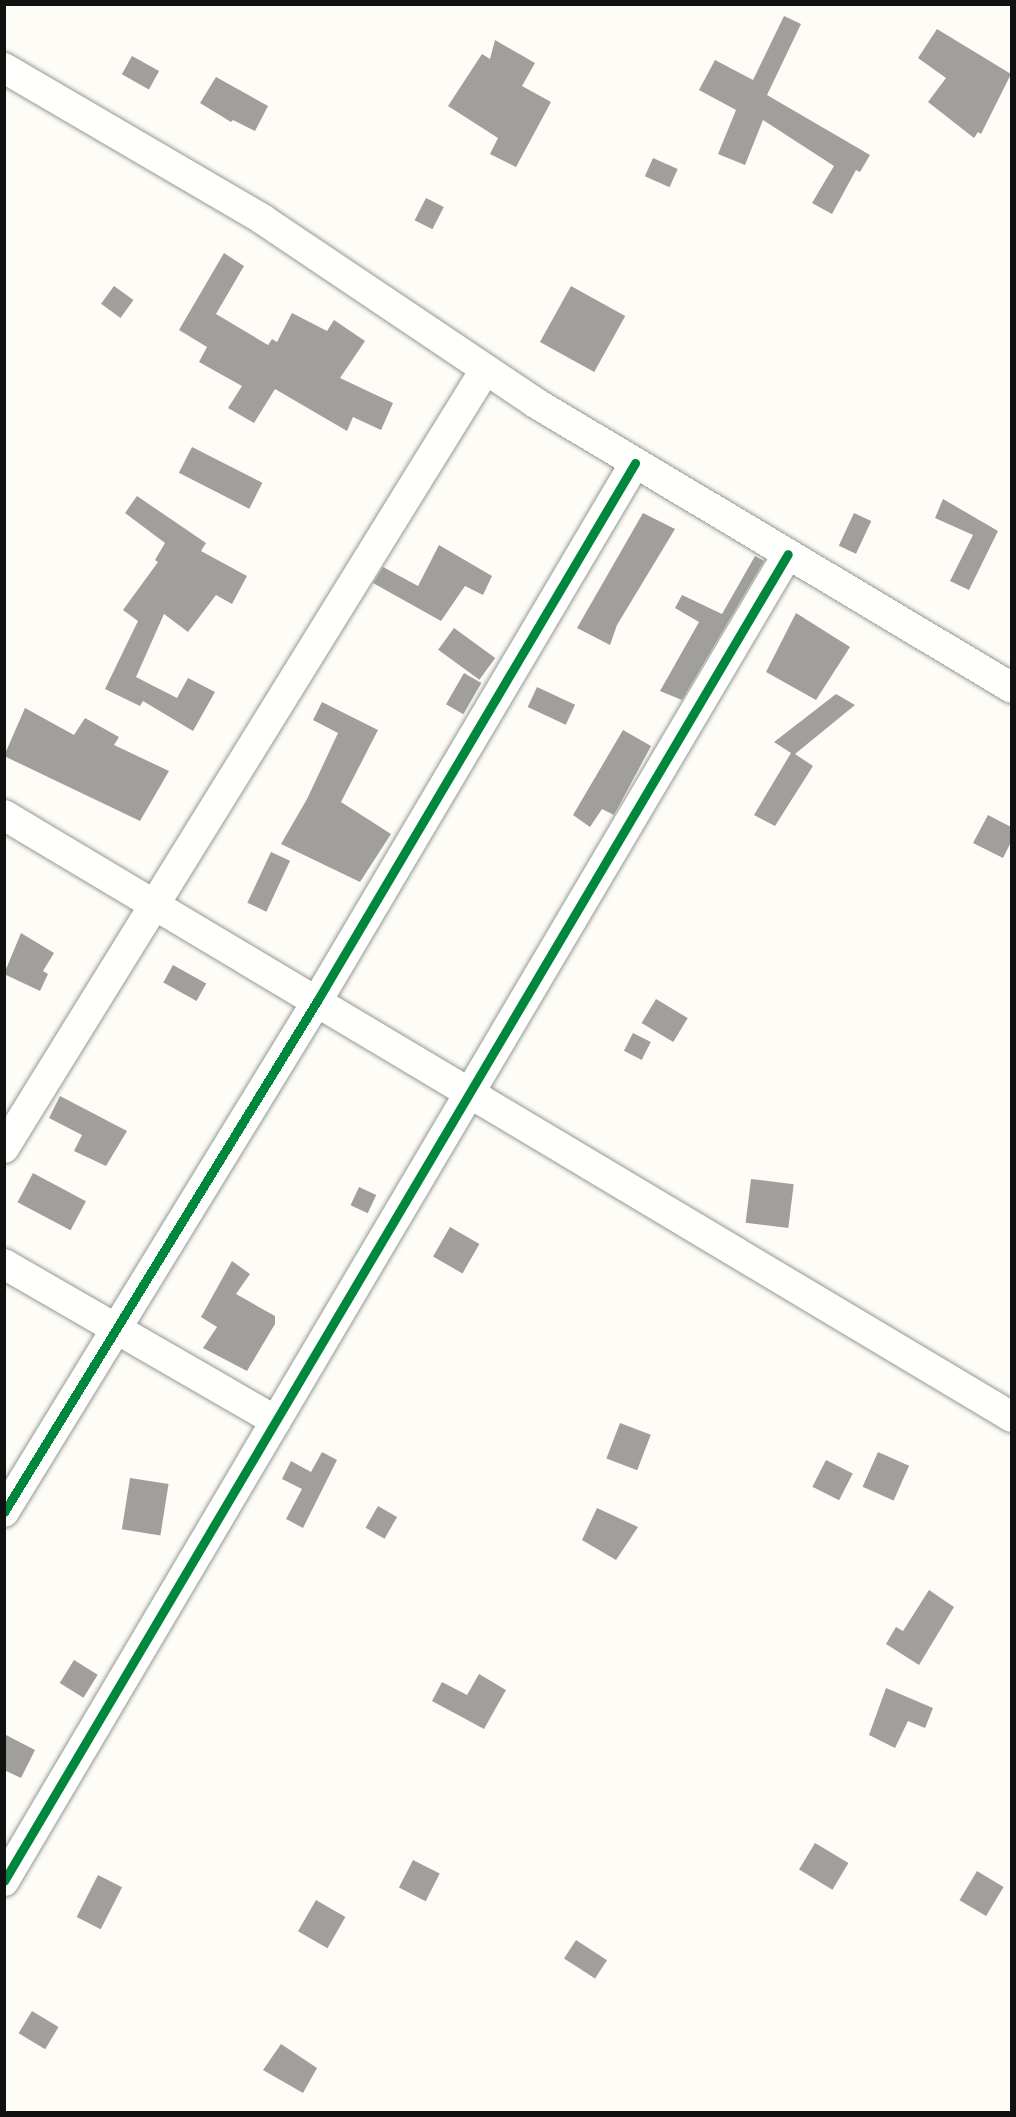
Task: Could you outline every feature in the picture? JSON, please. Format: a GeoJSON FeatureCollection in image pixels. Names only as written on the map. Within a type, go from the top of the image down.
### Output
{"type":"FeatureCollection","features":[{"type":"Feature","properties":{"kind":"street"},"geometry":{"type":"LineString","coordinates":[[4,68],[262,219],[485,370],[635,463],[1011,688]]}},
{"type":"Feature","properties":{"kind":"street"},"geometry":{"type":"LineString","coordinates":[[4,1148],[485,370]]}},
{"type":"Feature","properties":{"kind":"street"},"geometry":{"type":"LineString","coordinates":[[4,1512],[317,1001],[635,463]]}},
{"type":"Feature","properties":{"kind":"street"},"geometry":{"type":"LineString","coordinates":[[4,1881],[788,554]]}},
{"type":"Feature","properties":{"kind":"street"},"geometry":{"type":"LineString","coordinates":[[4,815],[1011,1417]]}},
{"type":"Feature","properties":{"kind":"street"},"geometry":{"type":"LineString","coordinates":[[4,1264],[276,1421]]}},
{"type":"Feature","properties":{"kind":"building"},"geometry":{"type":"Polygon","coordinates":[[[784,16],[801,24],[767,95],[870,155],[860,172],[856,170],[832,214],[812,203],[834,166],[763,120],[745,165],[718,154],[736,110],[699,90],[715,60],[753,80],[784,16]]]}},
{"type":"Feature","properties":{"kind":"building"},"geometry":{"type":"Polygon","coordinates":[[[937,29],[1011,74],[981,134],[978,132],[974,138],[928,102],[946,78],[918,58],[937,29]]]}},
{"type":"Feature","properties":{"kind":"building"},"geometry":{"type":"Polygon","coordinates":[[[495,40],[535,63],[522,86],[551,102],[516,167],[490,154],[498,138],[448,106],[482,54],[490,59],[495,40]]]}},
{"type":"Feature","properties":{"kind":"building"},"geometry":{"type":"Polygon","coordinates":[[[132,56],[159,71],[149,89],[122,74],[132,56]]]}},
{"type":"Feature","properties":{"kind":"building"},"geometry":{"type":"Polygon","coordinates":[[[216,77],[268,106],[255,131],[233,120],[231,122],[200,103],[216,77]]]}},
{"type":"Feature","properties":{"kind":"building"},"geometry":{"type":"Polygon","coordinates":[[[653,158],[678,169],[670,187],[645,176],[653,158]]]}},
{"type":"Feature","properties":{"kind":"building"},"geometry":{"type":"Polygon","coordinates":[[[426,198],[444,207],[432,229],[415,220],[426,198]]]}},
{"type":"Feature","properties":{"kind":"building"},"geometry":{"type":"Polygon","coordinates":[[[224,253],[244,266],[216,314],[268,345],[272,339],[277,342],[292,313],[327,331],[334,320],[365,341],[340,378],[393,403],[381,430],[353,417],[347,431],[275,389],[254,423],[228,408],[242,386],[199,362],[207,347],[179,330],[224,253]]]}},
{"type":"Feature","properties":{"kind":"building"},"geometry":{"type":"Polygon","coordinates":[[[114,286],[133,300],[120,318],[101,304],[114,286]]]}},
{"type":"Feature","properties":{"kind":"building"},"geometry":{"type":"Polygon","coordinates":[[[571,286],[625,316],[594,372],[540,342],[571,286]]]}},
{"type":"Feature","properties":{"kind":"building"},"geometry":{"type":"Polygon","coordinates":[[[192,447],[262,483],[249,509],[179,473],[192,447]]]}},
{"type":"Feature","properties":{"kind":"building"},"geometry":{"type":"Polygon","coordinates":[[[137,496],[206,543],[201,551],[247,576],[232,604],[216,595],[188,632],[164,614],[136,677],[177,698],[188,678],[215,692],[193,731],[143,701],[140,706],[105,689],[138,621],[123,610],[158,562],[155,560],[165,543],[125,513],[137,496]]]}},
{"type":"Feature","properties":{"kind":"building"},"geometry":{"type":"Polygon","coordinates":[[[943,499],[998,531],[969,590],[950,581],[973,535],[935,518],[943,499]]]}},
{"type":"Feature","properties":{"kind":"building"},"geometry":{"type":"Polygon","coordinates":[[[643,513],[675,529],[617,625],[610,645],[577,628],[643,513]]]}},
{"type":"Feature","properties":{"kind":"building"},"geometry":{"type":"Polygon","coordinates":[[[854,513],[871,521],[856,554],[839,546],[854,513]]]}},
{"type":"Feature","properties":{"kind":"building"},"geometry":{"type":"Polygon","coordinates":[[[439,545],[492,576],[483,595],[465,586],[441,621],[373,583],[383,567],[418,586],[439,545]]]}},
{"type":"Feature","properties":{"kind":"building"},"geometry":{"type":"Polygon","coordinates":[[[755,556],[764,561],[682,700],[660,691],[699,622],[675,608],[682,595],[722,614],[755,556]]]}},
{"type":"Feature","properties":{"kind":"building"},"geometry":{"type":"Polygon","coordinates":[[[796,613],[850,647],[816,700],[766,672],[796,613]]]}},
{"type":"Feature","properties":{"kind":"building"},"geometry":{"type":"Polygon","coordinates":[[[454,628],[495,658],[479,680],[438,650],[454,628]]]}},
{"type":"Feature","properties":{"kind":"building"},"geometry":{"type":"Polygon","coordinates":[[[464,673],[481,683],[463,714],[446,704],[464,673]]]}},
{"type":"Feature","properties":{"kind":"building"},"geometry":{"type":"Polygon","coordinates":[[[537,687],[575,705],[566,725],[528,707],[537,687]]]}},
{"type":"Feature","properties":{"kind":"building"},"geometry":{"type":"Polygon","coordinates":[[[836,694],[855,705],[795,754],[813,766],[775,826],[754,815],[791,753],[774,742],[836,694]]]}},
{"type":"Feature","properties":{"kind":"building"},"geometry":{"type":"Polygon","coordinates":[[[322,702],[378,730],[341,802],[391,834],[360,882],[281,844],[307,799],[338,733],[313,720],[322,702]]]}},
{"type":"Feature","properties":{"kind":"building"},"geometry":{"type":"Polygon","coordinates":[[[25,708],[74,735],[85,718],[119,737],[114,745],[169,771],[140,821],[4,756],[25,708]]]}},
{"type":"Feature","properties":{"kind":"building"},"geometry":{"type":"Polygon","coordinates":[[[623,730],[651,746],[614,815],[602,809],[590,827],[573,815],[623,730]]]}},
{"type":"Feature","properties":{"kind":"building"},"geometry":{"type":"Polygon","coordinates":[[[988,815],[1011,827],[1011,842],[1003,858],[973,843],[988,815]]]}},
{"type":"Feature","properties":{"kind":"building"},"geometry":{"type":"Polygon","coordinates":[[[271,852],[290,861],[266,912],[247,903],[271,852]]]}},
{"type":"Feature","properties":{"kind":"building"},"geometry":{"type":"Polygon","coordinates":[[[21,933],[54,953],[43,971],[48,974],[40,991],[4,974],[21,933]]]}},
{"type":"Feature","properties":{"kind":"building"},"geometry":{"type":"Polygon","coordinates":[[[173,965],[206,983],[197,1001],[163,982],[173,965]]]}},
{"type":"Feature","properties":{"kind":"building"},"geometry":{"type":"Polygon","coordinates":[[[656,999],[688,1018],[673,1042],[642,1023],[656,999]]]}},
{"type":"Feature","properties":{"kind":"building"},"geometry":{"type":"Polygon","coordinates":[[[633,1033],[651,1042],[642,1060],[624,1051],[633,1033]]]}},
{"type":"Feature","properties":{"kind":"building"},"geometry":{"type":"Polygon","coordinates":[[[60,1096],[127,1131],[106,1166],[74,1151],[82,1135],[49,1118],[60,1096]]]}},
{"type":"Feature","properties":{"kind":"building"},"geometry":{"type":"Polygon","coordinates":[[[33,1173],[86,1201],[70,1230],[18,1202],[33,1173]]]}},
{"type":"Feature","properties":{"kind":"building"},"geometry":{"type":"Polygon","coordinates":[[[751,1179],[794,1184],[788,1228],[746,1223],[751,1179]]]}},
{"type":"Feature","properties":{"kind":"building"},"geometry":{"type":"Polygon","coordinates":[[[359,1187],[376,1195],[368,1213],[351,1205],[359,1187]]]}},
{"type":"Feature","properties":{"kind":"building"},"geometry":{"type":"Polygon","coordinates":[[[450,1227],[479,1244],[462,1273],[433,1256],[450,1227]]]}},
{"type":"Feature","properties":{"kind":"building"},"geometry":{"type":"Polygon","coordinates":[[[232,1261],[250,1274],[236,1294],[275,1316],[275,1324],[247,1371],[203,1348],[217,1327],[201,1317],[232,1261]]]}},
{"type":"Feature","properties":{"kind":"building"},"geometry":{"type":"Polygon","coordinates":[[[620,1423],[651,1435],[637,1470],[606,1458],[620,1423]]]}},
{"type":"Feature","properties":{"kind":"building"},"geometry":{"type":"Polygon","coordinates":[[[322,1452],[337,1460],[303,1528],[286,1519],[302,1489],[282,1479],[291,1461],[311,1472],[322,1452]]]}},
{"type":"Feature","properties":{"kind":"building"},"geometry":{"type":"Polygon","coordinates":[[[878,1452],[909,1466],[894,1501],[863,1487],[878,1452]]]}},
{"type":"Feature","properties":{"kind":"building"},"geometry":{"type":"Polygon","coordinates":[[[826,1460],[853,1474],[839,1500],[812,1487],[826,1460]]]}},
{"type":"Feature","properties":{"kind":"building"},"geometry":{"type":"Polygon","coordinates":[[[130,1478],[169,1484],[160,1535],[122,1529],[130,1478]]]}},
{"type":"Feature","properties":{"kind":"building"},"geometry":{"type":"Polygon","coordinates":[[[378,1506],[397,1517],[385,1539],[366,1528],[378,1506]]]}},
{"type":"Feature","properties":{"kind":"building"},"geometry":{"type":"Polygon","coordinates":[[[597,1508],[638,1527],[616,1560],[582,1540],[597,1508]]]}},
{"type":"Feature","properties":{"kind":"building"},"geometry":{"type":"Polygon","coordinates":[[[929,1590],[954,1607],[919,1665],[886,1644],[896,1627],[903,1631],[929,1590]]]}},
{"type":"Feature","properties":{"kind":"building"},"geometry":{"type":"Polygon","coordinates":[[[74,1660],[98,1675],[83,1698],[60,1683],[74,1660]]]}},
{"type":"Feature","properties":{"kind":"building"},"geometry":{"type":"Polygon","coordinates":[[[479,1674],[506,1690],[484,1729],[432,1701],[442,1682],[467,1695],[479,1674]]]}},
{"type":"Feature","properties":{"kind":"building"},"geometry":{"type":"Polygon","coordinates":[[[886,1688],[933,1708],[925,1728],[908,1721],[895,1748],[869,1735],[886,1688]]]}},
{"type":"Feature","properties":{"kind":"building"},"geometry":{"type":"Polygon","coordinates":[[[4,1734],[35,1750],[21,1778],[4,1770],[4,1734]]]}},
{"type":"Feature","properties":{"kind":"building"},"geometry":{"type":"Polygon","coordinates":[[[815,1843],[848,1863],[832,1890],[799,1870],[815,1843]]]}},
{"type":"Feature","properties":{"kind":"building"},"geometry":{"type":"Polygon","coordinates":[[[413,1860],[440,1874],[426,1901],[399,1888],[413,1860]]]}},
{"type":"Feature","properties":{"kind":"building"},"geometry":{"type":"Polygon","coordinates":[[[977,1871],[1004,1887],[986,1916],[959,1900],[977,1871]]]}},
{"type":"Feature","properties":{"kind":"building"},"geometry":{"type":"Polygon","coordinates":[[[98,1875],[122,1887],[101,1929],[77,1917],[98,1875]]]}},
{"type":"Feature","properties":{"kind":"building"},"geometry":{"type":"Polygon","coordinates":[[[316,1900],[345,1917],[327,1948],[298,1931],[316,1900]]]}},
{"type":"Feature","properties":{"kind":"building"},"geometry":{"type":"Polygon","coordinates":[[[576,1940],[607,1960],[595,1979],[564,1958],[576,1940]]]}},
{"type":"Feature","properties":{"kind":"building"},"geometry":{"type":"Polygon","coordinates":[[[32,2011],[59,2027],[45,2049],[19,2033],[32,2011]]]}},
{"type":"Feature","properties":{"kind":"building"},"geometry":{"type":"Polygon","coordinates":[[[281,2044],[317,2068],[303,2093],[263,2070],[281,2044]]]}},
{"type":"Feature","properties":{"kind":"cycle path"},"geometry":{"type":"LineString","coordinates":[[4,1512],[317,1001],[635,463]]}},
{"type":"Feature","properties":{"kind":"cycle path"},"geometry":{"type":"LineString","coordinates":[[4,1881],[788,554]]}}]}
